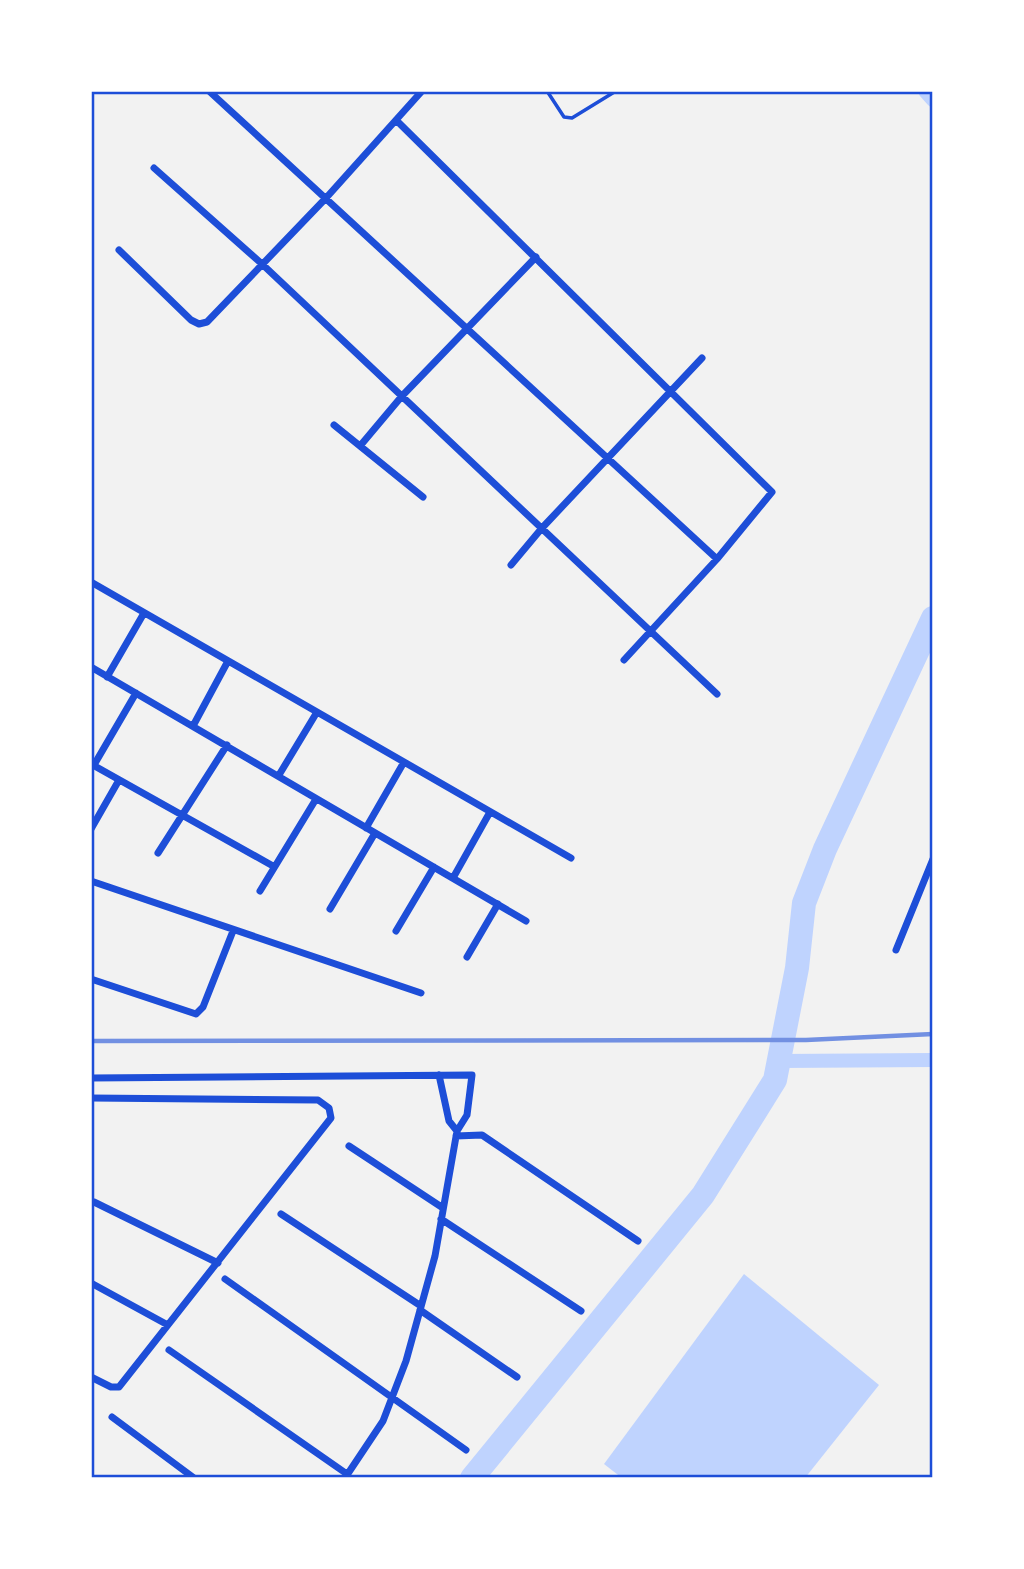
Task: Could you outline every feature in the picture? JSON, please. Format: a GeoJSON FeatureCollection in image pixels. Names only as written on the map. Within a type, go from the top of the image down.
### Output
{"type":"FeatureCollection","features":[{"type":"Feature","properties":{"kind":"street"},"geometry":{"type":"LineString","coordinates":[[209,91],[717,559]]}},
{"type":"Feature","properties":{"kind":"street"},"geometry":{"type":"LineString","coordinates":[[119,250],[199,324],[206,322],[326,198],[422,91]]}},
{"type":"Feature","properties":{"kind":"street"},"geometry":{"type":"LineString","coordinates":[[396,120],[772,492],[717,559],[624,660]]}},
{"type":"Feature","properties":{"kind":"street"},"geometry":{"type":"LineString","coordinates":[[154,168],[262,264],[717,694]]}},
{"type":"Feature","properties":{"kind":"street"},"geometry":{"type":"LineString","coordinates":[[360,446],[402,396],[536,257]]}},
{"type":"Feature","properties":{"kind":"street"},"geometry":{"type":"LineString","coordinates":[[511,565],[542,528],[702,358]]}},
{"type":"Feature","properties":{"kind":"street"},"geometry":{"type":"LineString","coordinates":[[334,425],[423,497]]}},
{"type":"Feature","properties":{"kind":"street"},"geometry":{"type":"LineString","coordinates":[[91,582],[571,858]]}},
{"type":"Feature","properties":{"kind":"street"},"geometry":{"type":"LineString","coordinates":[[107,677],[144,612]]}},
{"type":"Feature","properties":{"kind":"street"},"geometry":{"type":"LineString","coordinates":[[193,726],[228,661]]}},
{"type":"Feature","properties":{"kind":"street"},"geometry":{"type":"LineString","coordinates":[[91,667],[526,921]]}},
{"type":"Feature","properties":{"kind":"street"},"geometry":{"type":"LineString","coordinates":[[136,693],[92,765],[273,866]]}},
{"type":"Feature","properties":{"kind":"street"},"geometry":{"type":"LineString","coordinates":[[279,775],[317,712]]}},
{"type":"Feature","properties":{"kind":"street"},"geometry":{"type":"LineString","coordinates":[[158,853],[180,814],[227,745]]}},
{"type":"Feature","properties":{"kind":"street"},"geometry":{"type":"LineString","coordinates":[[366,828],[404,762]]}},
{"type":"Feature","properties":{"kind":"street"},"geometry":{"type":"LineString","coordinates":[[91,829],[119,780]]}},
{"type":"Feature","properties":{"kind":"street"},"geometry":{"type":"LineString","coordinates":[[260,891],[316,799]]}},
{"type":"Feature","properties":{"kind":"street"},"geometry":{"type":"LineString","coordinates":[[453,878],[490,812]]}},
{"type":"Feature","properties":{"kind":"street"},"geometry":{"type":"LineString","coordinates":[[330,909],[375,833]]}},
{"type":"Feature","properties":{"kind":"street"},"geometry":{"type":"LineString","coordinates":[[896,950],[933,859]]}},
{"type":"Feature","properties":{"kind":"street"},"geometry":{"type":"LineString","coordinates":[[396,931],[434,867]]}},
{"type":"Feature","properties":{"kind":"street"},"geometry":{"type":"LineString","coordinates":[[91,881],[421,993]]}},
{"type":"Feature","properties":{"kind":"street"},"geometry":{"type":"LineString","coordinates":[[467,957],[498,904]]}},
{"type":"Feature","properties":{"kind":"street"},"geometry":{"type":"LineString","coordinates":[[91,979],[197,1014],[204,1007],[233,931]]}},
{"type":"Feature","properties":{"kind":"street"},"geometry":{"type":"LineString","coordinates":[[91,1078],[472,1075],[467,1115],[456,1134],[442,1219],[421,1308],[383,1421],[346,1476],[169,1350]]}},
{"type":"Feature","properties":{"kind":"street"},"geometry":{"type":"LineString","coordinates":[[439,1076],[449,1121],[456,1134]]}},
{"type":"Feature","properties":{"kind":"street"},"geometry":{"type":"LineString","coordinates":[[91,1098],[318,1100],[329,1108],[331,1118],[119,1387],[111,1387],[91,1377]]}},
{"type":"Feature","properties":{"kind":"street"},"geometry":{"type":"LineString","coordinates":[[456,1134],[482,1135],[638,1241]]}},
{"type":"Feature","properties":{"kind":"street"},"geometry":{"type":"LineString","coordinates":[[349,1146],[443,1208]]}},
{"type":"Feature","properties":{"kind":"street"},"geometry":{"type":"LineString","coordinates":[[93,1202],[218,1264]]}},
{"type":"Feature","properties":{"kind":"street"},"geometry":{"type":"LineString","coordinates":[[281,1214],[421,1308],[517,1377]]}},
{"type":"Feature","properties":{"kind":"street"},"geometry":{"type":"LineString","coordinates":[[442,1219],[581,1311]]}},
{"type":"Feature","properties":{"kind":"street"},"geometry":{"type":"LineString","coordinates":[[225,1279],[391,1400],[467,1450]]}},
{"type":"Feature","properties":{"kind":"street"},"geometry":{"type":"LineString","coordinates":[[91,1283],[166,1324]]}},
{"type":"Feature","properties":{"kind":"street"},"geometry":{"type":"LineString","coordinates":[[112,1417],[194,1478]]}},
{"type":"Feature","properties":{"kind":"lane"},"geometry":{"type":"LineString","coordinates":[[547,91],[564,117],[572,118],[616,91]]}},
{"type":"Feature","properties":{"kind":"water"},"geometry":{"type":"Polygon","coordinates":[[[744,1274],[879,1385],[805,1478],[622,1478],[604,1464],[744,1274]]]}},
{"type":"Feature","properties":{"kind":"waterway"},"geometry":{"type":"LineString","coordinates":[[925,91],[933,100]]}},
{"type":"Feature","properties":{"kind":"waterway"},"geometry":{"type":"LineString","coordinates":[[472,1478],[703,1195],[775,1080],[797,968],[804,903],[825,849],[933,618]]}},
{"type":"Feature","properties":{"kind":"waterway"},"geometry":{"type":"LineString","coordinates":[[779,1061],[933,1060]]}},
{"type":"Feature","properties":{"kind":"railway"},"geometry":{"type":"LineString","coordinates":[[91,1041],[806,1040],[933,1034]]}}]}
